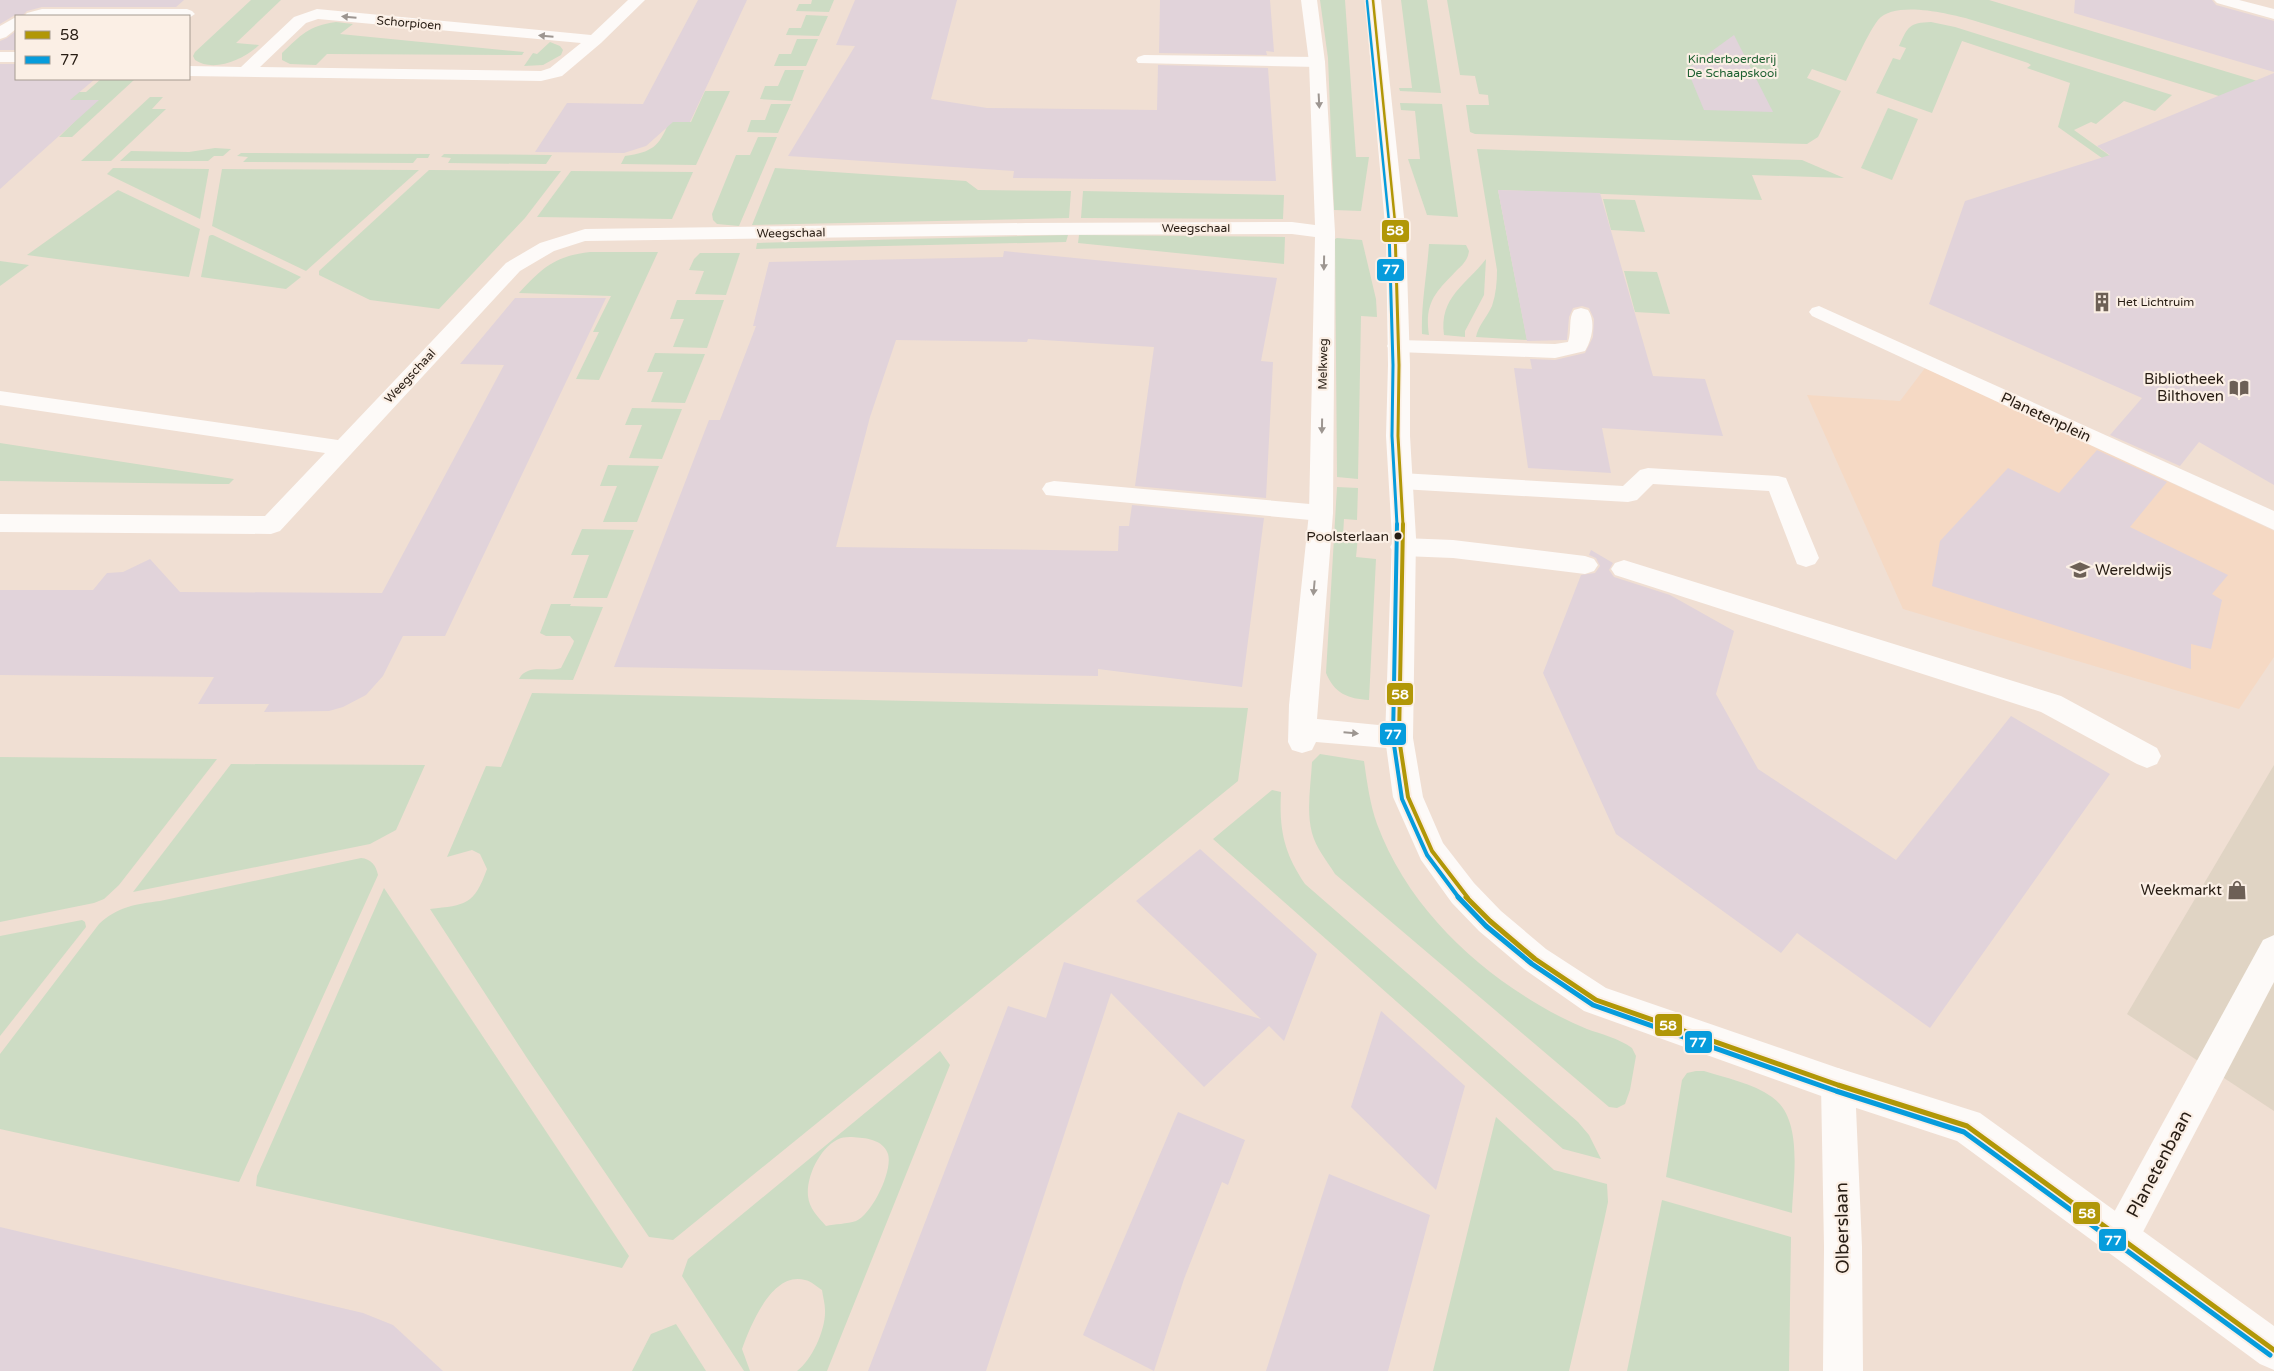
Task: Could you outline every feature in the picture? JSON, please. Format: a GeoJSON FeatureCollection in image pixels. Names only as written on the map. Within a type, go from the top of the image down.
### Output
{"type":"FeatureCollection","features":[{"type":"Feature","properties":{"kind":"street"},"geometry":{"type":"LineString","coordinates":[[190,71],[541,76],[556,72],[638,0]]}},
{"type":"Feature","properties":{"kind":"street","name":"Melkweg"},"geometry":{"type":"LineString","coordinates":[[1310,0],[1317,62],[1325,232],[1321,513],[1302,735],[1399,738]]}},
{"type":"Feature","properties":{"kind":"street"},"geometry":{"type":"LineString","coordinates":[[1372,0],[1396,236],[1398,436],[1403,547],[1399,738],[1408,797],[1432,851],[1463,893],[1490,921],[1536,959],[1596,1000],[1838,1085],[1967,1126],[2274,1350]]}},
{"type":"Feature","properties":{"kind":"street"},"geometry":{"type":"LineString","coordinates":[[2222,0],[2274,14]]}},
{"type":"Feature","properties":{"kind":"street"},"geometry":{"type":"LineString","coordinates":[[37,15],[188,14]]}},
{"type":"Feature","properties":{"kind":"street","name":"Schorpioen"},"geometry":{"type":"LineString","coordinates":[[246,72],[300,20],[317,14],[594,40]]}},
{"type":"Feature","properties":{"kind":"street"},"geometry":{"type":"LineString","coordinates":[[0,34],[15,23]]}},
{"type":"Feature","properties":{"kind":"street"},"geometry":{"type":"LineString","coordinates":[[0,57],[15,57]]}},
{"type":"Feature","properties":{"kind":"street"},"geometry":{"type":"LineString","coordinates":[[1144,60],[1317,62]]}},
{"type":"Feature","properties":{"kind":"street","name":"Weegschaal"},"geometry":{"type":"LineString","coordinates":[[0,523],[271,525],[512,267],[549,245],[572,238],[586,235],[744,234],[1074,227],[1292,228],[1325,232]]}},
{"type":"Feature","properties":{"kind":"street","name":"Planetenplein"},"geometry":{"type":"LineString","coordinates":[[1819,312],[2274,521]]}},
{"type":"Feature","properties":{"kind":"street"},"geometry":{"type":"LineString","coordinates":[[1398,346],[1555,351],[1577,346],[1582,332],[1581,314]]}},
{"type":"Feature","properties":{"kind":"street"},"geometry":{"type":"LineString","coordinates":[[0,398],[342,448]]}},
{"type":"Feature","properties":{"kind":"street"},"geometry":{"type":"LineString","coordinates":[[1401,481],[1628,494],[1648,476],[1778,484],[1806,558]]}},
{"type":"Feature","properties":{"kind":"street"},"geometry":{"type":"LineString","coordinates":[[1054,489],[1321,513]]}},
{"type":"Feature","properties":{"kind":"street"},"geometry":{"type":"LineString","coordinates":[[1403,547],[1452,549],[1585,565]]}},
{"type":"Feature","properties":{"kind":"street"},"geometry":{"type":"LineString","coordinates":[[1624,569],[2051,704],[2147,756]]}},
{"type":"Feature","properties":{"kind":"street","name":"Planetenbaan"},"geometry":{"type":"LineString","coordinates":[[2120,1238],[2274,950]]}},
{"type":"Feature","properties":{"kind":"street","name":"Olberslaan"},"geometry":{"type":"LineString","coordinates":[[1838,1085],[1843,1247],[1843,1371]]}},
{"type":"Feature","properties":{"kind":"shaded area","name":"Wereldwijs"},"geometry":{"type":"Polygon","coordinates":[[[1925,368],[2274,531],[2274,657],[2239,709],[1903,609],[1807,395],[1900,401],[1925,368]]]}},
{"type":"Feature","properties":{"kind":"shaded area","name":"Weekmarkt"},"geometry":{"type":"Polygon","coordinates":[[[2274,765],[2274,1111],[2127,1014],[2274,765]]]}},
{"type":"Feature","properties":{"kind":"green space"},"geometry":{"type":"Polygon","coordinates":[[[251,0],[281,0],[236,43],[259,45],[246,55],[229,63],[211,65],[195,60],[193,56],[195,52],[251,0]]]}},
{"type":"Feature","properties":{"kind":"green space"},"geometry":{"type":"Polygon","coordinates":[[[812,0],[834,0],[829,12],[796,11],[799,4],[811,4],[812,0]]]}},
{"type":"Feature","properties":{"kind":"green space"},"geometry":{"type":"Polygon","coordinates":[[[1320,0],[1345,0],[1356,157],[1369,157],[1361,211],[1334,210],[1328,58],[1320,0]]]}},
{"type":"Feature","properties":{"kind":"green space"},"geometry":{"type":"Polygon","coordinates":[[[1401,0],[1427,0],[1441,93],[1400,91],[1399,88],[1412,88],[1401,0]]]}},
{"type":"Feature","properties":{"kind":"green space","name":"Kinderboerderij De Schaapskooi"},"geometry":{"type":"Polygon","coordinates":[[[1447,0],[1989,0],[2274,86],[2274,113],[1972,20],[1937,12],[1909,10],[1886,14],[1878,20],[1846,81],[1812,69],[1807,78],[1841,91],[1818,137],[1807,144],[1475,134],[1470,132],[1466,105],[1489,105],[1488,95],[1479,94],[1475,76],[1460,75],[1447,0]]]}},
{"type":"Feature","properties":{"kind":"green space"},"geometry":{"type":"Polygon","coordinates":[[[806,15],[828,16],[819,36],[786,35],[789,28],[801,28],[806,15]]]}},
{"type":"Feature","properties":{"kind":"green space"},"geometry":{"type":"Polygon","coordinates":[[[336,22],[353,24],[340,34],[524,52],[522,55],[327,54],[316,65],[290,64],[282,60],[282,53],[306,32],[318,26],[336,22]]]}},
{"type":"Feature","properties":{"kind":"green space"},"geometry":{"type":"Polygon","coordinates":[[[1931,22],[1955,27],[2172,95],[2155,111],[2124,101],[2096,124],[2091,122],[2074,130],[2127,168],[2119,170],[2058,127],[2070,83],[2027,68],[2031,65],[2028,63],[1962,41],[1932,113],[1876,93],[1893,58],[1900,60],[1906,48],[1899,46],[1907,30],[1918,23],[1931,22]]]}},
{"type":"Feature","properties":{"kind":"green space"},"geometry":{"type":"Polygon","coordinates":[[[797,39],[818,39],[806,66],[774,66],[779,54],[791,54],[797,39]]]}},
{"type":"Feature","properties":{"kind":"green space"},"geometry":{"type":"Polygon","coordinates":[[[550,42],[560,46],[563,50],[561,55],[543,65],[524,66],[533,53],[537,54],[550,42]]]}},
{"type":"Feature","properties":{"kind":"green space"},"geometry":{"type":"Polygon","coordinates":[[[785,70],[804,70],[792,101],[760,99],[765,86],[778,86],[785,70]]]}},
{"type":"Feature","properties":{"kind":"green space"},"geometry":{"type":"Polygon","coordinates":[[[100,80],[134,80],[72,137],[59,137],[78,118],[0,92],[86,92],[100,80]]]}},
{"type":"Feature","properties":{"kind":"green space"},"geometry":{"type":"Polygon","coordinates":[[[705,91],[730,91],[696,165],[621,164],[625,156],[642,153],[658,143],[669,122],[691,122],[705,91]]]}},
{"type":"Feature","properties":{"kind":"green space"},"geometry":{"type":"Polygon","coordinates":[[[150,97],[163,97],[152,109],[166,109],[111,161],[81,161],[150,97]]]}},
{"type":"Feature","properties":{"kind":"green space"},"geometry":{"type":"Polygon","coordinates":[[[1400,103],[1442,104],[1458,217],[1427,215],[1408,159],[1420,159],[1415,111],[1401,110],[1400,103]]]}},
{"type":"Feature","properties":{"kind":"green space"},"geometry":{"type":"Polygon","coordinates":[[[771,104],[791,104],[778,133],[747,132],[751,120],[765,120],[771,104]]]}},
{"type":"Feature","properties":{"kind":"green space"},"geometry":{"type":"Polygon","coordinates":[[[1888,108],[1918,119],[1892,180],[1861,168],[1888,108]]]}},
{"type":"Feature","properties":{"kind":"green space"},"geometry":{"type":"Polygon","coordinates":[[[758,137],[777,137],[739,226],[717,224],[713,220],[712,214],[736,155],[750,155],[758,137]]]}},
{"type":"Feature","properties":{"kind":"green space"},"geometry":{"type":"Polygon","coordinates":[[[215,148],[231,149],[223,156],[214,156],[208,161],[120,161],[131,151],[189,152],[215,148]]]}},
{"type":"Feature","properties":{"kind":"green space"},"geometry":{"type":"Polygon","coordinates":[[[1477,149],[1802,160],[1844,178],[1752,175],[1762,200],[1498,190],[1527,340],[1476,337],[1492,306],[1497,270],[1477,149]]]}},
{"type":"Feature","properties":{"kind":"green space"},"geometry":{"type":"Polygon","coordinates":[[[241,153],[430,154],[428,158],[417,158],[413,163],[243,162],[248,157],[237,156],[241,153]]]}},
{"type":"Feature","properties":{"kind":"green space"},"geometry":{"type":"Polygon","coordinates":[[[444,154],[552,155],[546,164],[448,163],[451,158],[441,157],[444,154]]]}},
{"type":"Feature","properties":{"kind":"green space"},"geometry":{"type":"Polygon","coordinates":[[[113,168],[209,169],[200,219],[107,174],[113,168]]]}},
{"type":"Feature","properties":{"kind":"green space"},"geometry":{"type":"Polygon","coordinates":[[[775,168],[966,181],[978,190],[1071,191],[1069,218],[752,225],[775,168]]]}},
{"type":"Feature","properties":{"kind":"green space"},"geometry":{"type":"Polygon","coordinates":[[[222,169],[419,170],[306,271],[212,226],[222,169]]]}},
{"type":"Feature","properties":{"kind":"green space"},"geometry":{"type":"Polygon","coordinates":[[[429,170],[561,171],[525,218],[439,309],[370,300],[319,275],[319,271],[429,170]]]}},
{"type":"Feature","properties":{"kind":"green space"},"geometry":{"type":"Polygon","coordinates":[[[571,171],[693,172],[672,219],[537,217],[571,171]]]}},
{"type":"Feature","properties":{"kind":"green space"},"geometry":{"type":"Polygon","coordinates":[[[118,190],[200,229],[189,277],[27,255],[118,190]]]}},
{"type":"Feature","properties":{"kind":"green space"},"geometry":{"type":"Polygon","coordinates":[[[1083,191],[1284,195],[1283,219],[1081,218],[1083,191]]]}},
{"type":"Feature","properties":{"kind":"green space"},"geometry":{"type":"Polygon","coordinates":[[[1603,199],[1635,200],[1645,232],[1611,230],[1603,199]]]}},
{"type":"Feature","properties":{"kind":"green space"},"geometry":{"type":"Polygon","coordinates":[[[211,235],[301,277],[286,289],[201,277],[209,236],[211,235]]]}},
{"type":"Feature","properties":{"kind":"green space"},"geometry":{"type":"Polygon","coordinates":[[[1068,235],[1066,242],[756,249],[757,243],[1068,235]]]}},
{"type":"Feature","properties":{"kind":"green space"},"geometry":{"type":"Polygon","coordinates":[[[1079,235],[1285,237],[1284,264],[1078,243],[1079,235]]]}},
{"type":"Feature","properties":{"kind":"green space"},"geometry":{"type":"Polygon","coordinates":[[[1335,239],[1362,240],[1376,299],[1377,317],[1361,316],[1358,479],[1337,477],[1335,239]]]}},
{"type":"Feature","properties":{"kind":"green space"},"geometry":{"type":"Polygon","coordinates":[[[1429,244],[1466,245],[1469,251],[1468,257],[1463,264],[1433,298],[1428,314],[1429,335],[1422,334],[1422,323],[1429,244]]]}},
{"type":"Feature","properties":{"kind":"green space"},"geometry":{"type":"Polygon","coordinates":[[[590,252],[658,252],[599,380],[576,379],[599,332],[593,332],[611,296],[519,293],[542,270],[558,260],[590,252]]]}},
{"type":"Feature","properties":{"kind":"green space"},"geometry":{"type":"Polygon","coordinates":[[[700,253],[740,253],[726,295],[695,294],[704,271],[689,270],[694,259],[700,253]]]}},
{"type":"Feature","properties":{"kind":"green space"},"geometry":{"type":"Polygon","coordinates":[[[1486,259],[1484,295],[1465,331],[1465,337],[1444,335],[1444,322],[1450,301],[1486,259]]]}},
{"type":"Feature","properties":{"kind":"green space"},"geometry":{"type":"Polygon","coordinates":[[[0,261],[29,265],[0,286],[0,261]]]}},
{"type":"Feature","properties":{"kind":"green space"},"geometry":{"type":"Polygon","coordinates":[[[1624,271],[1657,272],[1670,314],[1635,312],[1624,271]]]}},
{"type":"Feature","properties":{"kind":"green space"},"geometry":{"type":"Polygon","coordinates":[[[677,300],[724,300],[707,348],[673,347],[684,319],[670,319],[677,300]]]}},
{"type":"Feature","properties":{"kind":"green space"},"geometry":{"type":"Polygon","coordinates":[[[655,353],[705,354],[685,403],[651,402],[663,372],[647,372],[655,353]]]}},
{"type":"Feature","properties":{"kind":"green space"},"geometry":{"type":"Polygon","coordinates":[[[632,408],[682,409],[662,459],[629,458],[642,425],[625,425],[632,408]]]}},
{"type":"Feature","properties":{"kind":"green space"},"geometry":{"type":"Polygon","coordinates":[[[0,443],[234,479],[229,484],[0,481],[0,443]]]}},
{"type":"Feature","properties":{"kind":"green space"},"geometry":{"type":"Polygon","coordinates":[[[608,465],[659,466],[637,522],[603,522],[617,486],[600,486],[608,465]]]}},
{"type":"Feature","properties":{"kind":"green space"},"geometry":{"type":"Polygon","coordinates":[[[1337,487],[1358,488],[1357,520],[1344,519],[1343,536],[1358,537],[1356,557],[1376,559],[1369,700],[1343,694],[1333,686],[1326,673],[1337,487]]]}},
{"type":"Feature","properties":{"kind":"green space"},"geometry":{"type":"Polygon","coordinates":[[[582,529],[634,530],[607,598],[573,598],[589,555],[571,555],[582,529]]]}},
{"type":"Feature","properties":{"kind":"green space"},"geometry":{"type":"Polygon","coordinates":[[[551,604],[603,607],[573,680],[519,679],[527,671],[561,668],[573,644],[574,641],[570,636],[546,636],[540,633],[551,604]]]}},
{"type":"Feature","properties":{"kind":"green space"},"geometry":{"type":"Polygon","coordinates":[[[532,693],[1248,708],[1238,781],[673,1240],[649,1237],[527,1058],[430,909],[460,904],[467,901],[478,890],[487,869],[480,854],[472,850],[447,857],[486,766],[501,767],[532,693]]]}},
{"type":"Feature","properties":{"kind":"green space"},"geometry":{"type":"Polygon","coordinates":[[[1320,754],[1364,761],[1369,793],[1377,824],[1389,852],[1422,904],[1464,950],[1513,988],[1556,1015],[1574,1024],[1616,1039],[1632,1048],[1636,1056],[1630,1090],[1625,1104],[1617,1108],[1609,1107],[1335,874],[1316,844],[1310,825],[1309,807],[1312,762],[1320,754]]]}},
{"type":"Feature","properties":{"kind":"green space"},"geometry":{"type":"Polygon","coordinates":[[[0,757],[217,759],[119,885],[104,899],[94,903],[0,922],[0,757]]]}},
{"type":"Feature","properties":{"kind":"green space"},"geometry":{"type":"Polygon","coordinates":[[[231,764],[425,765],[396,830],[370,844],[133,892],[231,764]]]}},
{"type":"Feature","properties":{"kind":"green space"},"geometry":{"type":"Polygon","coordinates":[[[1272,790],[1281,792],[1281,818],[1284,841],[1292,862],[1305,884],[1578,1122],[1589,1135],[1601,1159],[1563,1149],[1213,839],[1272,790]]]}},
{"type":"Feature","properties":{"kind":"green space"},"geometry":{"type":"Polygon","coordinates":[[[361,858],[373,863],[378,875],[239,1182],[0,1129],[0,1054],[99,924],[106,918],[120,910],[135,905],[361,858]]]}},
{"type":"Feature","properties":{"kind":"green space"},"geometry":{"type":"Polygon","coordinates":[[[384,888],[629,1256],[622,1268],[256,1186],[257,1176],[384,888]]]}},
{"type":"Feature","properties":{"kind":"green space"},"geometry":{"type":"Polygon","coordinates":[[[82,920],[85,922],[86,927],[0,1036],[0,936],[82,920]]]}},
{"type":"Feature","properties":{"kind":"green space"},"geometry":{"type":"Polygon","coordinates":[[[940,1051],[950,1065],[827,1371],[797,1371],[808,1360],[821,1335],[825,1318],[822,1290],[805,1280],[793,1279],[782,1284],[773,1292],[757,1314],[742,1349],[750,1371],[744,1371],[682,1276],[688,1259],[940,1051]],[[857,1137],[842,1138],[827,1147],[816,1162],[809,1179],[808,1196],[810,1204],[826,1226],[856,1221],[862,1217],[874,1201],[884,1181],[889,1161],[886,1149],[878,1142],[857,1137]]]}},
{"type":"Feature","properties":{"kind":"green space"},"geometry":{"type":"Polygon","coordinates":[[[1704,1071],[1756,1088],[1772,1097],[1782,1107],[1789,1120],[1793,1134],[1795,1167],[1792,1213],[1666,1177],[1682,1080],[1687,1073],[1704,1071]]]}},
{"type":"Feature","properties":{"kind":"green space"},"geometry":{"type":"Polygon","coordinates":[[[1496,1117],[1554,1170],[1607,1184],[1608,1202],[1569,1371],[1433,1371],[1496,1117]]]}},
{"type":"Feature","properties":{"kind":"green space"},"geometry":{"type":"Polygon","coordinates":[[[1662,1200],[1791,1237],[1789,1371],[1627,1371],[1662,1200]]]}},
{"type":"Feature","properties":{"kind":"green space"},"geometry":{"type":"Polygon","coordinates":[[[676,1324],[706,1371],[632,1371],[651,1334],[676,1324]]]}},
{"type":"Feature","properties":{"kind":"building"},"geometry":{"type":"Polygon","coordinates":[[[0,0],[184,0],[176,7],[42,7],[27,11],[23,15],[15,15],[0,24],[0,0]]]}},
{"type":"Feature","properties":{"kind":"building"},"geometry":{"type":"Polygon","coordinates":[[[698,0],[747,0],[690,122],[673,122],[646,146],[624,153],[535,152],[567,103],[643,104],[698,0]]]}},
{"type":"Feature","properties":{"kind":"building"},"geometry":{"type":"Polygon","coordinates":[[[855,0],[957,0],[931,99],[987,108],[1157,110],[1158,65],[1268,68],[1276,181],[1013,178],[1014,171],[788,156],[855,46],[836,45],[855,0]]]}},
{"type":"Feature","properties":{"kind":"building"},"geometry":{"type":"Polygon","coordinates":[[[1160,0],[1270,0],[1274,52],[1266,51],[1267,55],[1159,53],[1160,0]]]}},
{"type":"Feature","properties":{"kind":"building"},"geometry":{"type":"Polygon","coordinates":[[[2075,0],[2212,0],[2216,5],[2274,21],[2274,72],[2074,13],[2075,0]]]}},
{"type":"Feature","properties":{"kind":"building"},"geometry":{"type":"Polygon","coordinates":[[[15,32],[15,50],[0,50],[0,41],[15,32]]]}},
{"type":"Feature","properties":{"kind":"building"},"geometry":{"type":"Polygon","coordinates":[[[1734,35],[1773,112],[1704,110],[1687,69],[1734,35]]]}},
{"type":"Feature","properties":{"kind":"building"},"geometry":{"type":"Polygon","coordinates":[[[0,64],[15,64],[15,80],[94,80],[70,100],[99,100],[0,189],[0,64]]]}},
{"type":"Feature","properties":{"kind":"building","name":"Het Lichtruim"},"geometry":{"type":"Polygon","coordinates":[[[2274,73],[2274,485],[2199,442],[2180,466],[2110,435],[2142,398],[1929,304],[1965,201],[2110,155],[2097,146],[2274,73]]]}},
{"type":"Feature","properties":{"kind":"building"},"geometry":{"type":"Polygon","coordinates":[[[1498,190],[1600,193],[1653,376],[1705,379],[1723,436],[1602,428],[1611,473],[1528,468],[1514,368],[1532,369],[1530,359],[1555,360],[1585,353],[1593,337],[1594,319],[1589,308],[1582,306],[1573,308],[1569,317],[1567,340],[1527,341],[1498,190]]]}},
{"type":"Feature","properties":{"kind":"building"},"geometry":{"type":"Polygon","coordinates":[[[1004,251],[1277,278],[1261,361],[1273,362],[1266,498],[1135,486],[1154,347],[1028,339],[1027,342],[896,340],[870,417],[836,547],[1118,551],[1119,526],[1129,526],[1132,505],[1264,518],[1242,687],[1098,669],[1098,676],[614,667],[709,420],[720,420],[756,326],[753,326],[769,262],[1003,257],[1004,251]]]}},
{"type":"Feature","properties":{"kind":"building"},"geometry":{"type":"Polygon","coordinates":[[[515,298],[606,298],[445,636],[403,636],[383,676],[366,695],[343,707],[329,711],[264,712],[269,704],[198,704],[214,677],[0,675],[0,590],[93,590],[107,573],[123,572],[150,559],[180,592],[382,593],[504,365],[460,364],[515,298]]]}},
{"type":"Feature","properties":{"kind":"building"},"geometry":{"type":"Polygon","coordinates":[[[2097,450],[2167,482],[2130,527],[2228,575],[2212,594],[2222,600],[2211,649],[2191,644],[2191,669],[1932,586],[1940,541],[2008,468],[2059,493],[2097,450]]]}},
{"type":"Feature","properties":{"kind":"building"},"geometry":{"type":"Polygon","coordinates":[[[1591,550],[1613,563],[1609,570],[1614,577],[1670,595],[1734,631],[1716,694],[1758,769],[1896,860],[2011,716],[2110,774],[1930,1028],[1797,933],[1781,953],[1616,834],[1543,673],[1581,575],[1595,573],[1600,566],[1596,558],[1589,555],[1591,550]]]}},
{"type":"Feature","properties":{"kind":"building"},"geometry":{"type":"Polygon","coordinates":[[[1200,849],[1317,954],[1284,1041],[1269,1026],[1204,1087],[1111,993],[986,1371],[868,1371],[1008,1006],[1046,1018],[1064,962],[1261,1019],[1136,901],[1200,849]]]}},
{"type":"Feature","properties":{"kind":"building"},"geometry":{"type":"Polygon","coordinates":[[[1381,1011],[1465,1086],[1436,1190],[1351,1107],[1381,1011]]]}},
{"type":"Feature","properties":{"kind":"building"},"geometry":{"type":"Polygon","coordinates":[[[1178,1112],[1245,1140],[1228,1185],[1222,1182],[1184,1279],[1154,1371],[1083,1335],[1178,1112]]]}},
{"type":"Feature","properties":{"kind":"building"},"geometry":{"type":"Polygon","coordinates":[[[1329,1174],[1430,1215],[1388,1371],[1266,1371],[1329,1174]]]}},
{"type":"Feature","properties":{"kind":"building"},"geometry":{"type":"Polygon","coordinates":[[[0,1227],[363,1313],[393,1325],[443,1371],[0,1371],[0,1227]]]}},
{"type":"Feature","properties":{"kind":"transit line","name":"58"},"geometry":{"type":"LineString","coordinates":[[1373,0],[1396,236],[1399,365],[1398,436],[1404,538],[1399,738],[1408,797],[1432,851],[1463,893],[1490,921],[1535,959],[1596,1000],[1838,1085],[1967,1126],[2274,1350]]}},
{"type":"Feature","properties":{"kind":"transit line","name":"77"},"geometry":{"type":"LineString","coordinates":[[1367,1],[1390,236],[1393,365],[1392,436],[1398,538],[1393,738],[1402,799],[1427,855],[1458,897],[1486,926],[1532,964],[1593,1005],[1836,1091],[1964,1132],[2270,1355]]}},
{"type":"Feature","properties":{"kind":"place","name":"Het Lichtruim"},"geometry":{"type":"Point","coordinates":[2102,302]}},
{"type":"Feature","properties":{"kind":"place","name":"Bibliotheek Bilthoven"},"geometry":{"type":"Point","coordinates":[2239,388]}},
{"type":"Feature","properties":{"kind":"place","name":"Poolsterlaan"},"geometry":{"type":"Point","coordinates":[1398,536]}},
{"type":"Feature","properties":{"kind":"place","name":"Wereldwijs"},"geometry":{"type":"Point","coordinates":[2080,570]}},
{"type":"Feature","properties":{"kind":"place","name":"Weekmarkt"},"geometry":{"type":"Point","coordinates":[2237,890]}}]}
